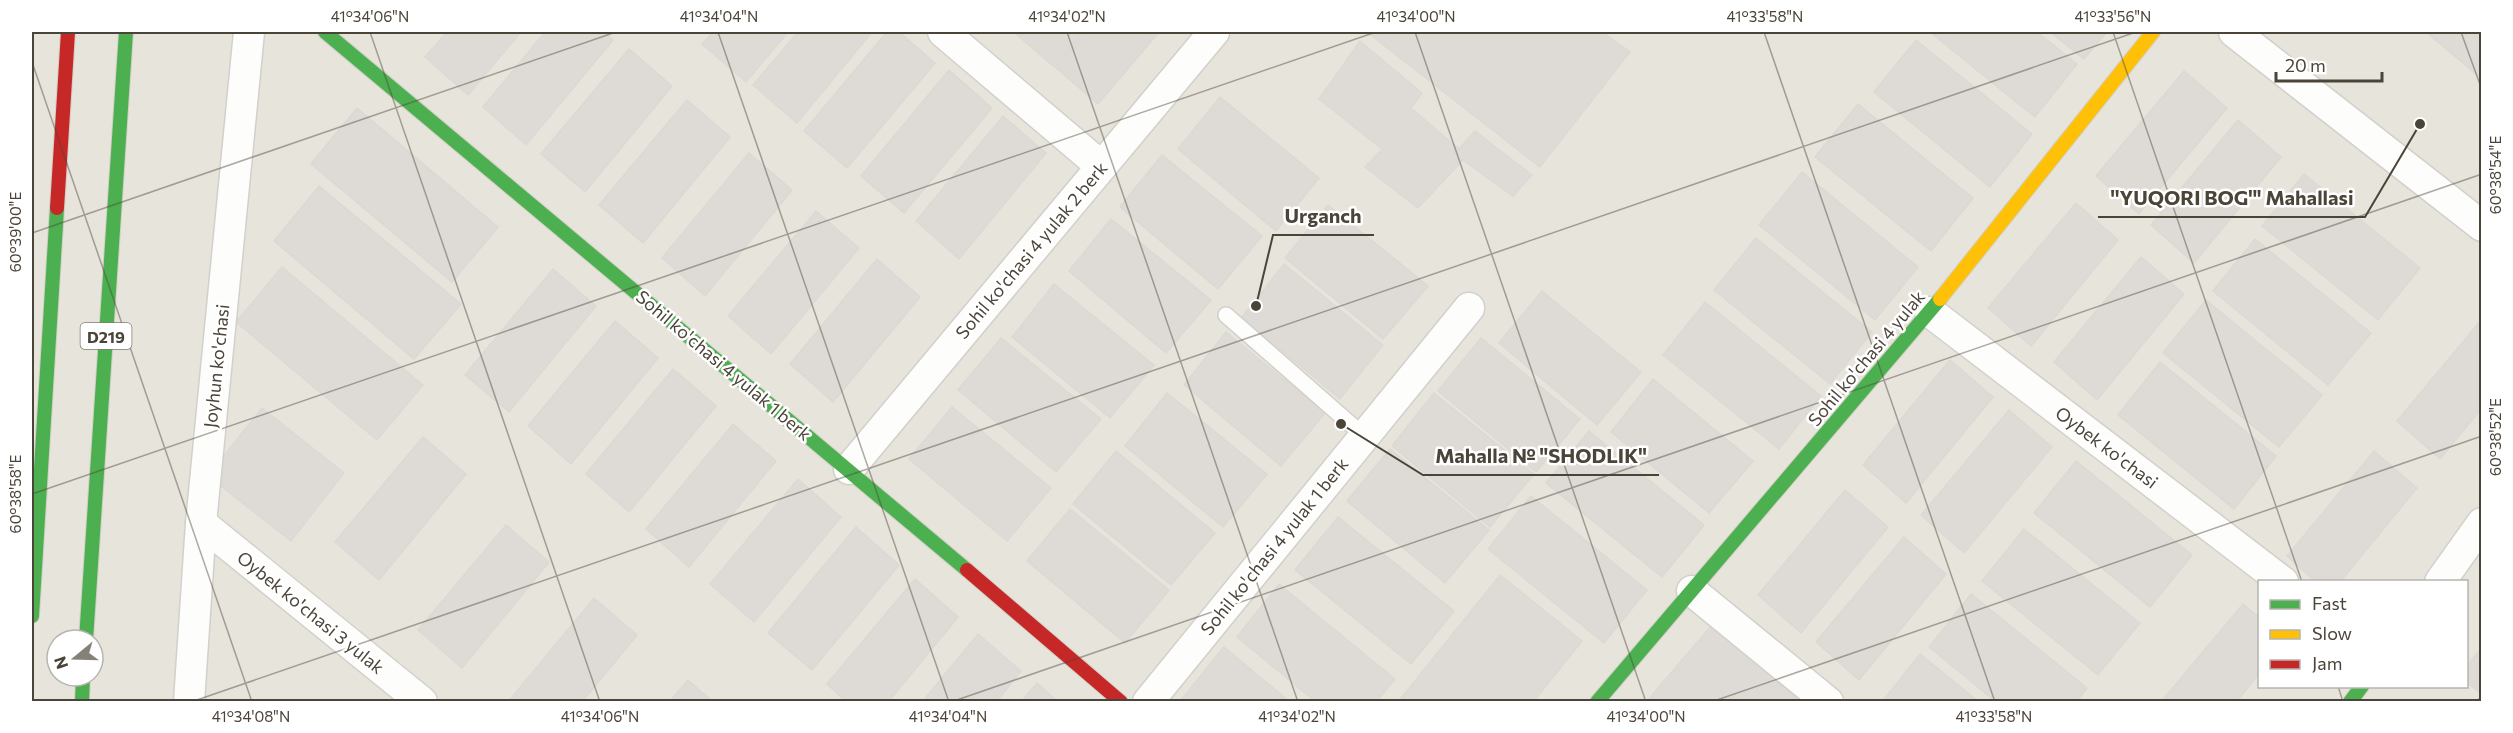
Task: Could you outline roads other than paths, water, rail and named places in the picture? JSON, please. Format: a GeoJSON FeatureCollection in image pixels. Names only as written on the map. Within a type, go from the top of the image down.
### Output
{"type":"FeatureCollection","features":[{"type":"Feature","properties":{"kind":"street"},"geometry":{"type":"LineString","coordinates":[[32,616],[68,32]]}},
{"type":"Feature","properties":{"kind":"street","name":"D219"},"geometry":{"type":"LineString","coordinates":[[87,628],[126,32]]}},
{"type":"Feature","properties":{"kind":"street","name":"Joyhun ko'chasi"},"geometry":{"type":"LineString","coordinates":[[189,702],[201,523],[249,32]]}},
{"type":"Feature","properties":{"kind":"street","name":"Sohil ko'chasi 4 yulak 1 berk"},"geometry":{"type":"LineString","coordinates":[[325,32],[849,469],[1121,702]]}},
{"type":"Feature","properties":{"kind":"street"},"geometry":{"type":"LineString","coordinates":[[943,32],[1101,166]]}},
{"type":"Feature","properties":{"kind":"street","name":"Sohil ko'chasi 4 yulak 2 berk"},"geometry":{"type":"LineString","coordinates":[[849,469],[1214,32]]}},
{"type":"Feature","properties":{"kind":"street","name":"Sohil ko'chasi 4 yulak"},"geometry":{"type":"LineString","coordinates":[[1598,702],[1930,312],[2153,32]]}},
{"type":"Feature","properties":{"kind":"street"},"geometry":{"type":"LineString","coordinates":[[2234,32],[2481,226]]}},
{"type":"Feature","properties":{"kind":"street","name":"Sohil ko'chasi 4 yulak 1 berk"},"geometry":{"type":"LineString","coordinates":[[1148,702],[1469,308]]}},
{"type":"Feature","properties":{"kind":"street","name":"Oybek ko'chasi"},"geometry":{"type":"LineString","coordinates":[[1930,312],[2280,580]]}},
{"type":"Feature","properties":{"kind":"street","name":"Oybek ko'chasi 3 yulak"},"geometry":{"type":"LineString","coordinates":[[201,523],[422,702]]}},
{"type":"Feature","properties":{"kind":"street"},"geometry":{"type":"LineString","coordinates":[[2441,580],[2481,523]]}},
{"type":"Feature","properties":{"kind":"street"},"geometry":{"type":"LineString","coordinates":[[1692,591],[1828,702]]}},
{"type":"Feature","properties":{"kind":"street"},"geometry":{"type":"LineString","coordinates":[[2350,702],[2361,688]]}},
{"type":"Feature","properties":{"kind":"lane"},"geometry":{"type":"LineString","coordinates":[[1226,315],[1364,436]]}},
{"type":"Feature","properties":{"kind":"place","name":"''YUQORI BOG'\" Mahallasi"},"geometry":{"type":"Point","coordinates":[2420,124]}},
{"type":"Feature","properties":{"kind":"place","name":"Urganch"},"geometry":{"type":"Point","coordinates":[1256,306]}},
{"type":"Feature","properties":{"kind":"place","name":"Mahalla № \"SHODLIK\""},"geometry":{"type":"Point","coordinates":[1341,424]}}]}
